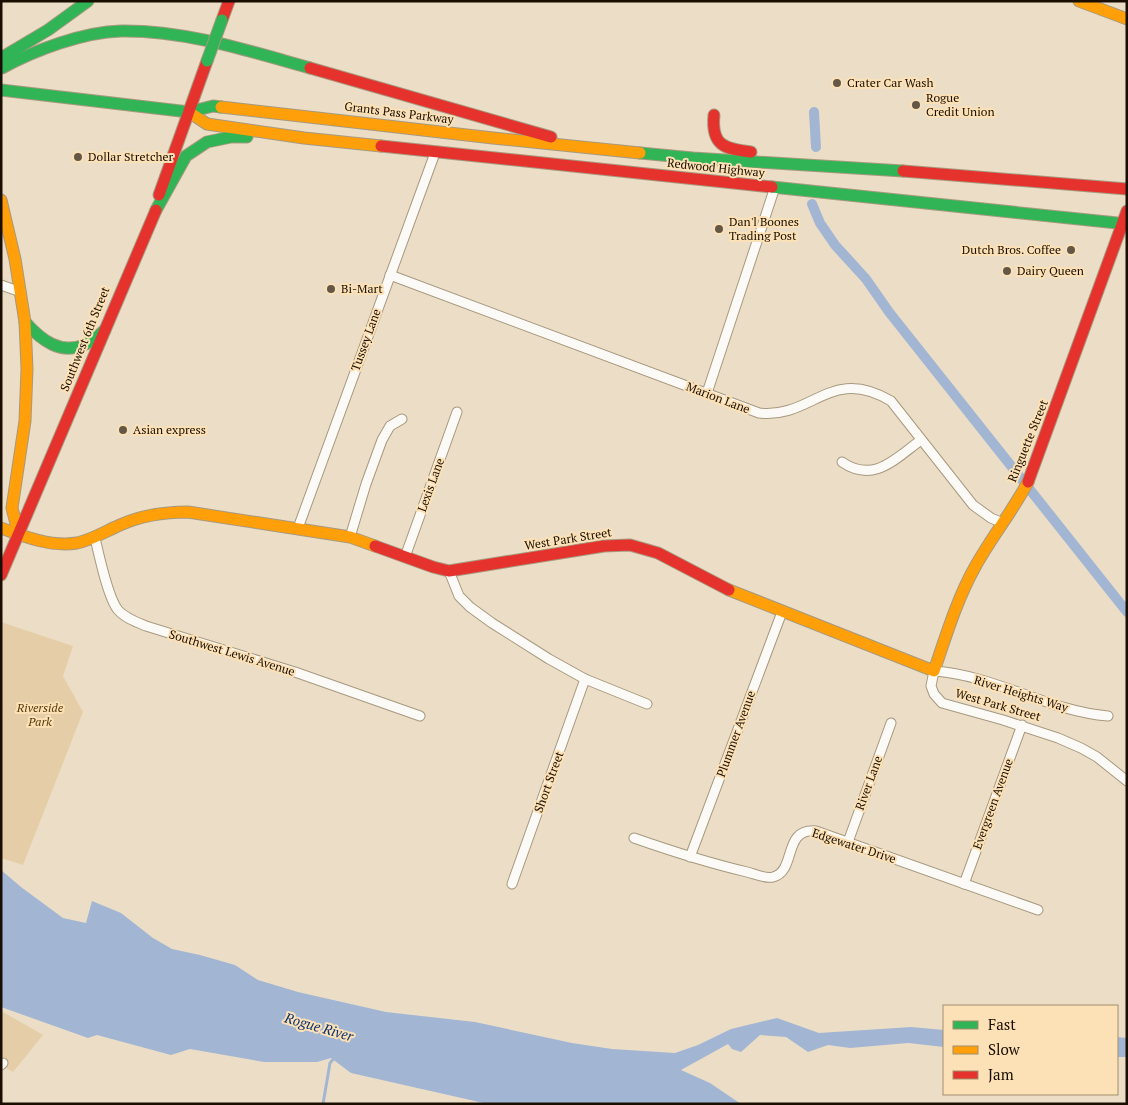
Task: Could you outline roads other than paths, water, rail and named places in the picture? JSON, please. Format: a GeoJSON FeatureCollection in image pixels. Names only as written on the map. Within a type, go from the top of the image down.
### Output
{"type":"FeatureCollection","features":[{"type":"Feature","properties":{"kind":"main road"},"geometry":{"type":"LineString","coordinates":[[1,58],[48,30],[88,1]]}},
{"type":"Feature","properties":{"kind":"main road","name":"Southwest 6th Street"},"geometry":{"type":"LineString","coordinates":[[1,575],[105,330],[150,218],[228,1]]}},
{"type":"Feature","properties":{"kind":"main road"},"geometry":{"type":"LineString","coordinates":[[1078,1],[1127,19]]}},
{"type":"Feature","properties":{"kind":"main road"},"geometry":{"type":"LineString","coordinates":[[2,68],[22,57],[76,38],[119,31],[169,33],[249,51],[547,136],[606,150]]}},
{"type":"Feature","properties":{"kind":"main road","name":"Grants Pass Parkway"},"geometry":{"type":"LineString","coordinates":[[4,93],[189,112],[213,106],[606,150]]}},
{"type":"Feature","properties":{"kind":"main road","name":"Grants Pass Parkway"},"geometry":{"type":"LineString","coordinates":[[189,112],[207,124],[304,138]]}},
{"type":"Feature","properties":{"kind":"main road"},"geometry":{"type":"LineString","coordinates":[[714,115],[712,129],[719,145],[732,150],[835,158],[886,170]]}},
{"type":"Feature","properties":{"kind":"main road"},"geometry":{"type":"LineString","coordinates":[[150,218],[186,156],[207,142],[231,137],[304,138]]}},
{"type":"Feature","properties":{"kind":"main road","name":"Redwood Highway"},"geometry":{"type":"LineString","coordinates":[[304,138],[1125,224]]}},
{"type":"Feature","properties":{"kind":"main road","name":"Redwood Highway"},"geometry":{"type":"LineString","coordinates":[[606,150],[1127,189]]}},
{"type":"Feature","properties":{"kind":"main road"},"geometry":{"type":"LineString","coordinates":[[1,200],[21,292],[25,322],[27,369],[25,421],[12,508],[19,535]]}},
{"type":"Feature","properties":{"kind":"main road","name":"Ringuette Street"},"geometry":{"type":"LineString","coordinates":[[934,671],[966,584],[984,551],[1025,489],[1038,459],[1125,224],[1127,211]]}},
{"type":"Feature","properties":{"kind":"main road"},"geometry":{"type":"LineString","coordinates":[[25,322],[40,339],[53,347],[70,348],[86,344],[105,330]]}},
{"type":"Feature","properties":{"kind":"main road","name":"West Park Street"},"geometry":{"type":"LineString","coordinates":[[1,528],[19,535],[55,544],[95,538],[119,524],[149,514],[172,511],[188,512],[350,537],[433,568],[449,571],[604,546],[630,545],[658,553],[726,589],[934,671]]}},
{"type":"Feature","properties":{"kind":"street","name":"Tussey Lane"},"geometry":{"type":"LineString","coordinates":[[298,528],[435,153]]}},
{"type":"Feature","properties":{"kind":"street"},"geometry":{"type":"LineString","coordinates":[[707,393],[775,187]]}},
{"type":"Feature","properties":{"kind":"street","name":"Marion Lane"},"geometry":{"type":"LineString","coordinates":[[390,274],[759,413],[781,413],[841,389],[862,389],[872,392],[891,401],[973,505],[991,518],[1003,522]]}},
{"type":"Feature","properties":{"kind":"street"},"geometry":{"type":"LineString","coordinates":[[1,285],[21,292]]}},
{"type":"Feature","properties":{"kind":"street","name":"Lexis Lane"},"geometry":{"type":"LineString","coordinates":[[404,557],[457,412]]}},
{"type":"Feature","properties":{"kind":"street"},"geometry":{"type":"LineString","coordinates":[[350,537],[382,440],[390,426],[402,419]]}},
{"type":"Feature","properties":{"kind":"street"},"geometry":{"type":"LineString","coordinates":[[842,462],[856,470],[875,470],[884,467],[921,440]]}},
{"type":"Feature","properties":{"kind":"street","name":"Southwest Lewis Avenue"},"geometry":{"type":"LineString","coordinates":[[95,538],[115,605],[130,619],[146,626],[297,673],[420,716]]}},
{"type":"Feature","properties":{"kind":"street"},"geometry":{"type":"LineString","coordinates":[[449,571],[459,596],[470,608],[519,641],[585,679],[647,704]]}},
{"type":"Feature","properties":{"kind":"street","name":"Plummer Avenue"},"geometry":{"type":"LineString","coordinates":[[690,857],[782,612]]}},
{"type":"Feature","properties":{"kind":"street","name":"River Heights Way"},"geometry":{"type":"LineString","coordinates":[[934,671],[948,672],[979,680],[1075,710],[1094,715],[1108,716]]}},
{"type":"Feature","properties":{"kind":"street","name":"West Park Street"},"geometry":{"type":"LineString","coordinates":[[934,671],[931,686],[934,694],[942,703],[1022,725],[1081,748],[1127,781]]}},
{"type":"Feature","properties":{"kind":"street","name":"Short Street"},"geometry":{"type":"LineString","coordinates":[[512,884],[585,679]]}},
{"type":"Feature","properties":{"kind":"street","name":"River Lane"},"geometry":{"type":"LineString","coordinates":[[848,842],[891,723]]}},
{"type":"Feature","properties":{"kind":"street","name":"Evergreen Avenue"},"geometry":{"type":"LineString","coordinates":[[964,884],[1022,725]]}},
{"type":"Feature","properties":{"kind":"street","name":"Edgewater Drive"},"geometry":{"type":"LineString","coordinates":[[634,838],[690,857],[773,877],[782,870],[792,845],[802,832],[816,831],[1038,910]]}},
{"type":"Feature","properties":{"kind":"water","name":"Rogue River"},"geometry":{"type":"Polygon","coordinates":[[[1,870],[63,918],[86,923],[92,901],[121,913],[153,938],[172,949],[235,965],[258,980],[298,992],[386,1012],[475,1022],[572,1043],[612,1049],[675,1053],[698,1045],[731,1029],[777,1018],[819,1033],[911,1027],[943,1030],[943,1047],[908,1043],[850,1048],[828,1045],[808,1052],[786,1037],[760,1035],[741,1052],[732,1049],[728,1044],[681,1070],[710,1083],[741,1104],[488,1104],[351,1073],[331,1058],[317,1062],[264,1062],[190,1049],[171,1055],[97,1035],[88,1038],[1,1007],[1,870]]]}},
{"type":"Feature","properties":{"kind":"water"},"geometry":{"type":"Polygon","coordinates":[[[1118,1037],[1127,1038],[1127,1057],[1118,1057],[1118,1037]]]}},
{"type":"Feature","properties":{"kind":"waterway"},"geometry":{"type":"LineString","coordinates":[[814,112],[816,147]]}},
{"type":"Feature","properties":{"kind":"waterway"},"geometry":{"type":"LineString","coordinates":[[812,204],[820,223],[835,245],[866,279],[889,312],[1127,612]]}},
{"type":"Feature","properties":{"kind":"waterway"},"geometry":{"type":"LineString","coordinates":[[323,1104],[330,1063],[335,1057]]}},
{"type":"Feature","properties":{"kind":"place","name":"Crater Car Wash"},"geometry":{"type":"Point","coordinates":[837,83]}},
{"type":"Feature","properties":{"kind":"place","name":"Rogue Credit Union"},"geometry":{"type":"Point","coordinates":[916,105]}},
{"type":"Feature","properties":{"kind":"place","name":"Dollar Stretcher"},"geometry":{"type":"Point","coordinates":[78,157]}},
{"type":"Feature","properties":{"kind":"place","name":"Dan'l Boones Trading Post"},"geometry":{"type":"Point","coordinates":[719,229]}},
{"type":"Feature","properties":{"kind":"place","name":"Dutch Bros. Coffee"},"geometry":{"type":"Point","coordinates":[1071,250]}},
{"type":"Feature","properties":{"kind":"place","name":"Dairy Queen"},"geometry":{"type":"Point","coordinates":[1007,271]}},
{"type":"Feature","properties":{"kind":"place","name":"Bi-Mart"},"geometry":{"type":"Point","coordinates":[331,289]}},
{"type":"Feature","properties":{"kind":"place","name":"Asian express"},"geometry":{"type":"Point","coordinates":[123,430]}},
{"type":"Feature","properties":{"kind":"park label","name":"Riverside Park"},"geometry":{"type":"Point","coordinates":[40,715]}}]}
